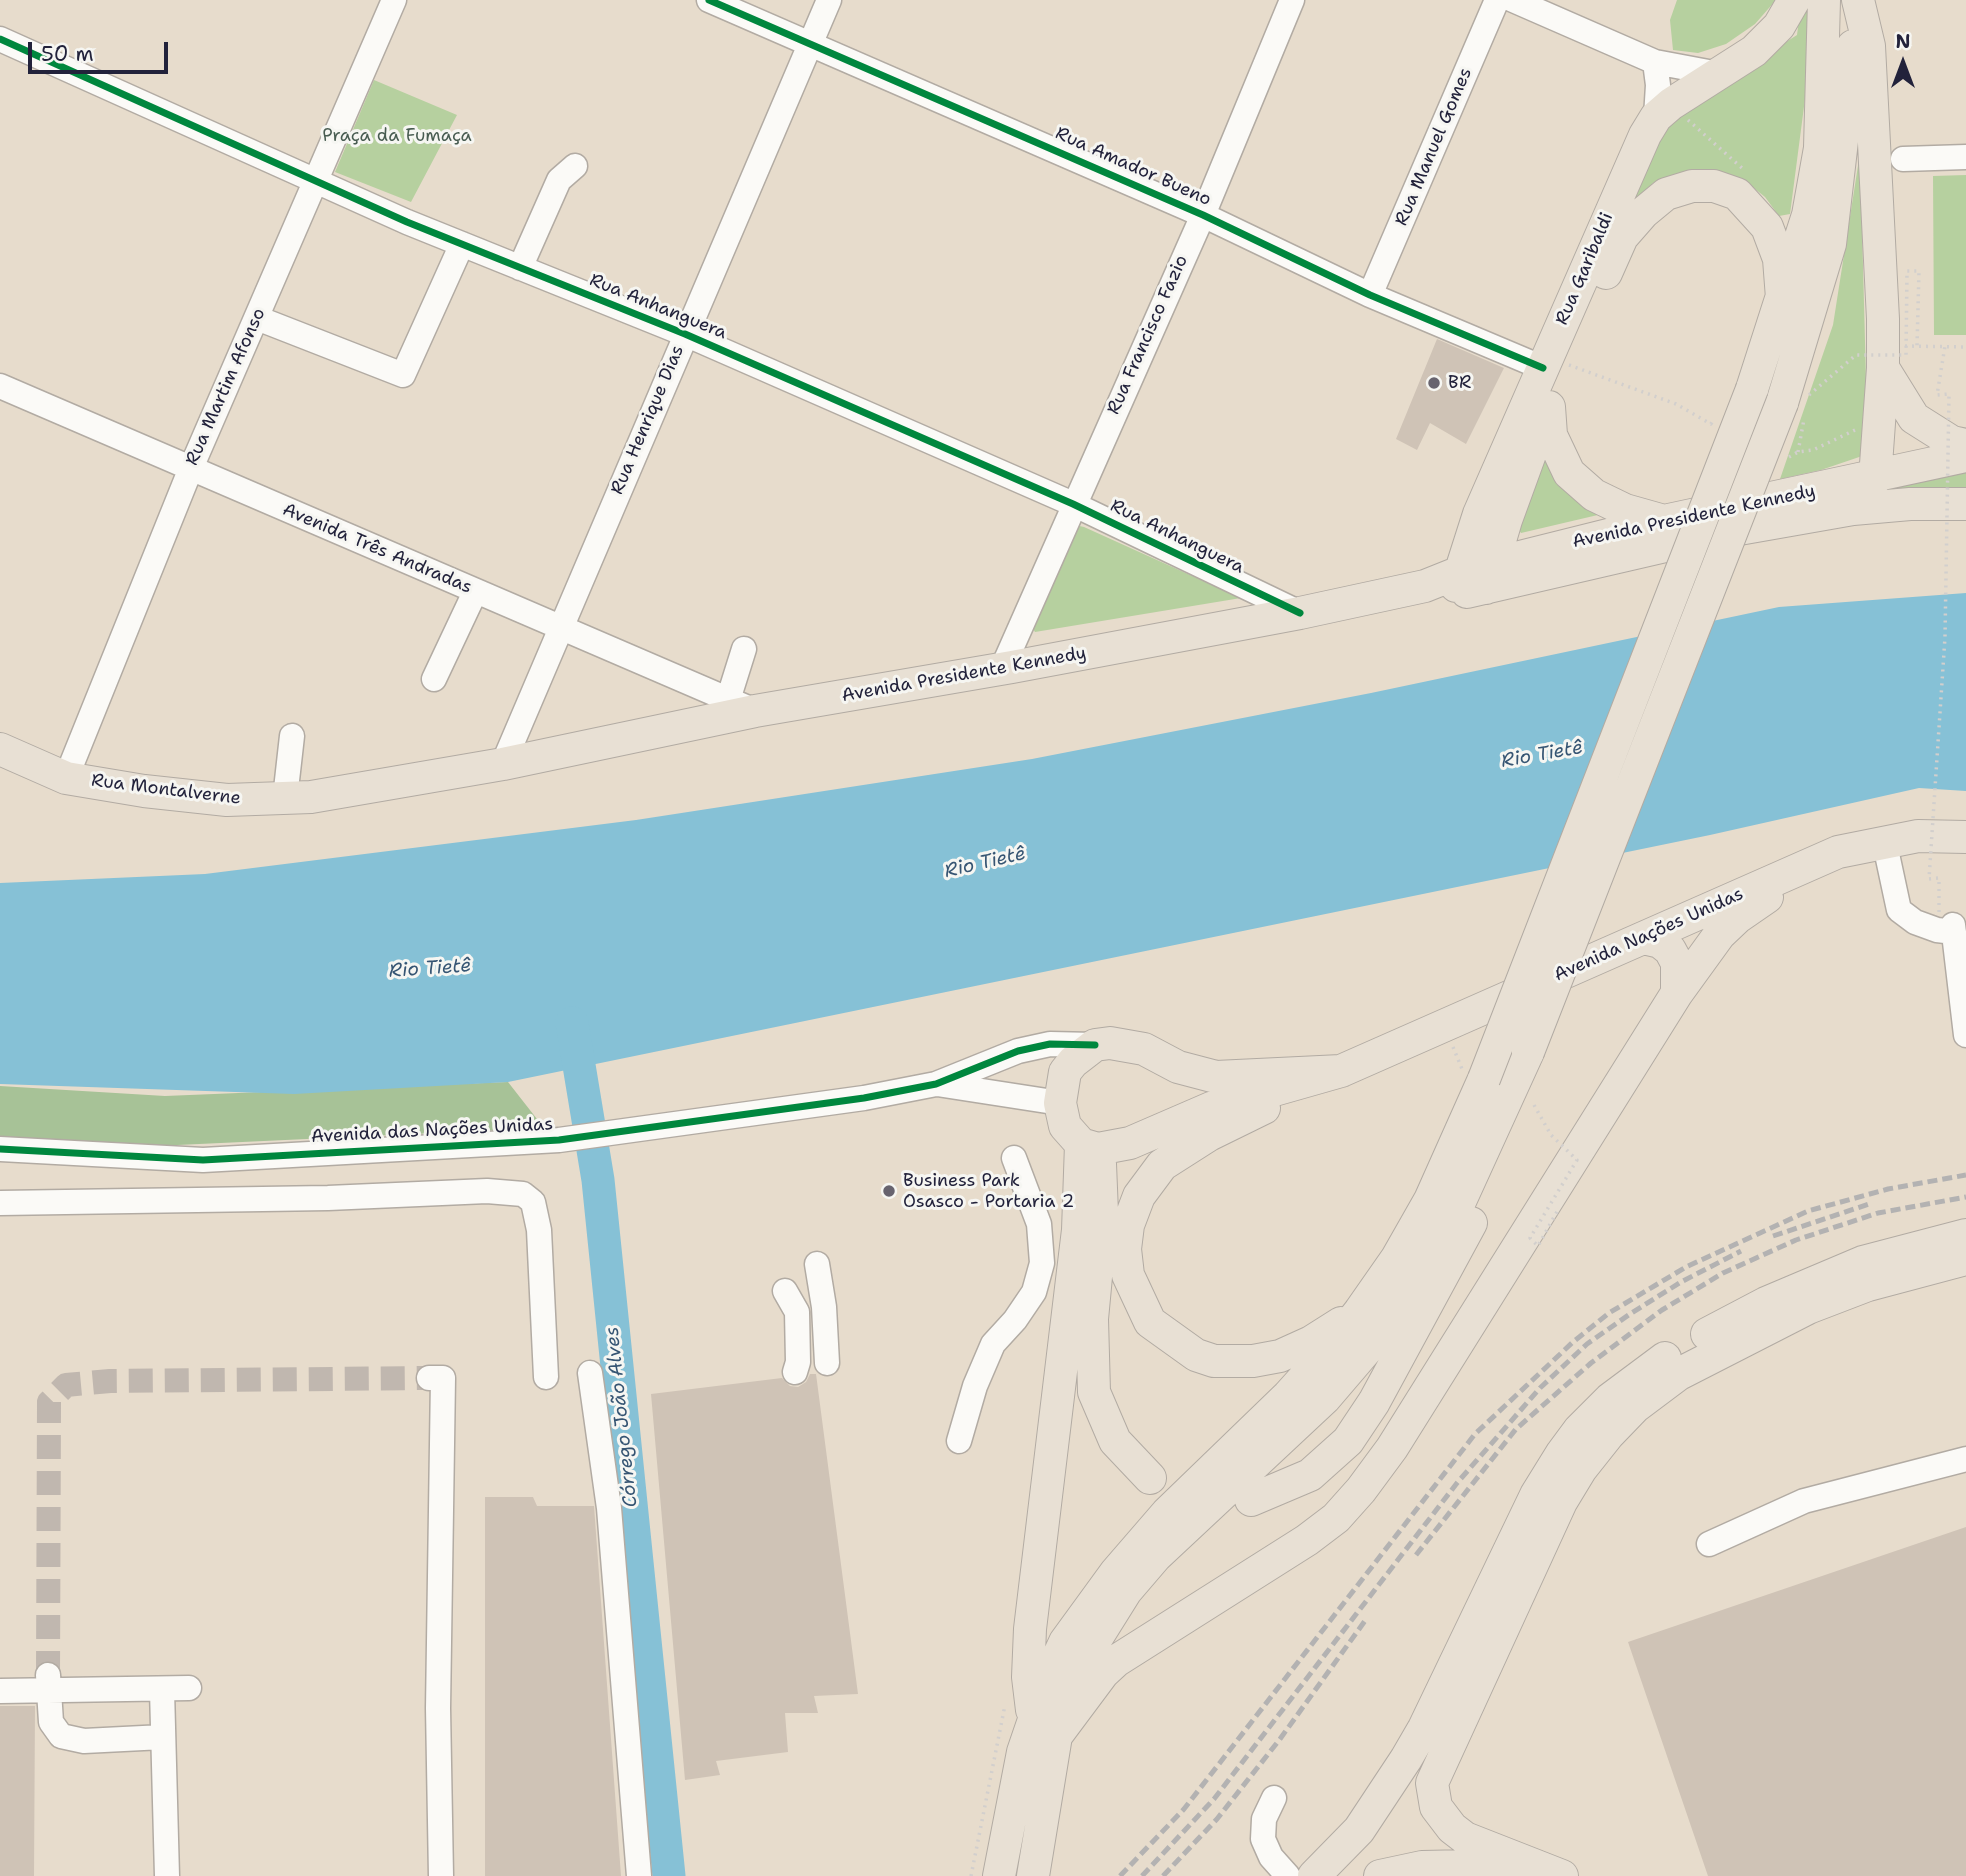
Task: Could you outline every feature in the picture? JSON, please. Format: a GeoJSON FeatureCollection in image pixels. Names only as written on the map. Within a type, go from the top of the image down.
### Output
{"type":"FeatureCollection","features":[{"type":"Feature","properties":{"kind":"main road"},"geometry":{"type":"LineString","coordinates":[[1663,111],[1754,51],[1779,26],[1794,0]]}},
{"type":"Feature","properties":{"kind":"main road"},"geometry":{"type":"LineString","coordinates":[[991,1866],[1044,1728],[1065,1642],[1116,1572],[1167,1513],[1288,1396],[1332,1348],[1397,1258],[1430,1200],[1484,1079],[1752,389],[1782,298],[1808,215],[1821,148],[1824,0]]}},
{"type":"Feature","properties":{"kind":"main road"},"geometry":{"type":"LineString","coordinates":[[1853,509],[1861,502],[1875,478],[1883,368],[1870,46],[1856,0]]}},
{"type":"Feature","properties":{"kind":"main road"},"geometry":{"type":"LineString","coordinates":[[1044,1728],[1126,1591],[1156,1556],[1325,1398],[1378,1336],[1525,1096],[1528,1052],[1801,405],[1830,244],[1853,66],[1856,0]]}},
{"type":"Feature","properties":{"kind":"main road","name":"Rua Garibaldi"},"geometry":{"type":"LineString","coordinates":[[1489,576],[1549,402],[1554,366],[1627,172],[1663,111]]}},
{"type":"Feature","properties":{"kind":"main road","name":"Rua Garibaldi"},"geometry":{"type":"LineString","coordinates":[[1446,584],[1554,366],[1622,237],[1643,212],[1666,194],[1692,186],[1714,186],[1737,194],[1767,227],[1779,260],[1782,298]]}},
{"type":"Feature","properties":{"kind":"main road"},"geometry":{"type":"LineString","coordinates":[[1883,368],[1914,418],[1952,443],[1966,445]]}},
{"type":"Feature","properties":{"kind":"main road"},"geometry":{"type":"LineString","coordinates":[[1549,402],[1551,435],[1569,473],[1594,495],[1625,510],[1664,522]]}},
{"type":"Feature","properties":{"kind":"main road","name":"Avenida Presidente Kennedy"},"geometry":{"type":"LineString","coordinates":[[1489,576],[1664,522],[1966,456]]}},
{"type":"Feature","properties":{"kind":"main road","name":"Avenida Presidente Kennedy"},"geometry":{"type":"LineString","coordinates":[[503,764],[741,705],[1002,669],[1853,509],[1910,504],[1966,504]]}},
{"type":"Feature","properties":{"kind":"main road","name":"Rua Montalverne"},"geometry":{"type":"LineString","coordinates":[[0,749],[66,778],[227,800],[312,797],[503,764]]}},
{"type":"Feature","properties":{"kind":"main road","name":"Avenida Nações Unidas"},"geometry":{"type":"LineString","coordinates":[[1090,1147],[1130,1143],[1196,1113],[1341,1071],[1838,852],[1884,840],[1918,836],[1966,837]]}},
{"type":"Feature","properties":{"kind":"main road"},"geometry":{"type":"LineString","coordinates":[[1044,1728],[1116,1661],[1307,1540],[1336,1518],[1392,1448],[1677,993],[1719,935],[1738,917],[1838,852]]}},
{"type":"Feature","properties":{"kind":"main road"},"geometry":{"type":"LineString","coordinates":[[1643,937],[1660,942],[1670,950],[1677,963],[1677,993]]}},
{"type":"Feature","properties":{"kind":"main road","name":"Avenida Nações Unidas"},"geometry":{"type":"LineString","coordinates":[[1095,1045],[1127,1044],[1178,1067],[1216,1077],[1341,1071]]}},
{"type":"Feature","properties":{"kind":"main road"},"geometry":{"type":"LineString","coordinates":[[1095,1045],[1078,1057],[1065,1072],[1060,1103],[1065,1126],[1090,1147],[1103,1182],[1092,1319],[1094,1392],[1115,1441],[1150,1478]]}},
{"type":"Feature","properties":{"kind":"main road"},"geometry":{"type":"LineString","coordinates":[[1178,1067],[1191,1083],[1196,1113],[1195,1128],[1186,1149]]}},
{"type":"Feature","properties":{"kind":"main road"},"geometry":{"type":"LineString","coordinates":[[1341,1071],[1186,1149],[1162,1165],[1146,1185],[1128,1225],[1125,1249],[1128,1275],[1150,1322],[1195,1355],[1214,1361],[1253,1361],[1280,1356],[1311,1342],[1360,1311]]}},
{"type":"Feature","properties":{"kind":"main road"},"geometry":{"type":"LineString","coordinates":[[1251,1500],[1310,1475],[1348,1441],[1374,1402],[1470,1226],[1511,1130],[1516,1109],[1525,1096]]}},
{"type":"Feature","properties":{"kind":"main road"},"geometry":{"type":"LineString","coordinates":[[1033,1874],[1044,1728],[1028,1677],[1030,1629],[1090,1147]]}},
{"type":"Feature","properties":{"kind":"main road"},"geometry":{"type":"LineString","coordinates":[[1337,1876],[1359,1830],[1424,1728],[1536,1495],[1562,1453],[1594,1415],[1629,1382],[1672,1354],[1766,1303],[1863,1262],[1966,1235]]}},
{"type":"Feature","properties":{"kind":"main road"},"geometry":{"type":"LineString","coordinates":[[1552,1871],[1465,1838],[1452,1828],[1436,1807],[1432,1783],[1561,1502],[1581,1469],[1635,1407],[1679,1374],[1808,1308],[1868,1285],[1966,1259]]}},
{"type":"Feature","properties":{"kind":"main road"},"geometry":{"type":"LineString","coordinates":[[1314,1876],[1359,1830]]}},
{"type":"Feature","properties":{"kind":"main road"},"geometry":{"type":"LineString","coordinates":[[1380,1876],[1433,1866],[1478,1864],[1552,1871]]}},
{"type":"Feature","properties":{"kind":"street","name":"Rua Martim Afonso"},"geometry":{"type":"LineString","coordinates":[[66,778],[191,468],[394,0]]}},
{"type":"Feature","properties":{"kind":"street","name":"Rua Amador Bueno"},"geometry":{"type":"LineString","coordinates":[[709,0],[1203,215],[1370,295],[1554,366]]}},
{"type":"Feature","properties":{"kind":"street","name":"Rua Henrique Dias"},"geometry":{"type":"LineString","coordinates":[[503,764],[829,0]]}},
{"type":"Feature","properties":{"kind":"street","name":"Rua Francisco Fazio"},"geometry":{"type":"LineString","coordinates":[[1002,669],[1203,215],[1292,0]]}},
{"type":"Feature","properties":{"kind":"street"},"geometry":{"type":"LineString","coordinates":[[1513,1],[1656,62],[1719,74]]}},
{"type":"Feature","properties":{"kind":"street","name":"Rua Manuel Gomes"},"geometry":{"type":"LineString","coordinates":[[1370,295],[1513,1]]}},
{"type":"Feature","properties":{"kind":"street","name":"Rua Anhanguera"},"geometry":{"type":"LineString","coordinates":[[0,38],[462,244],[685,334],[1073,504],[1300,613]]}},
{"type":"Feature","properties":{"kind":"street"},"geometry":{"type":"LineString","coordinates":[[1656,62],[1663,111]]}},
{"type":"Feature","properties":{"kind":"street"},"geometry":{"type":"LineString","coordinates":[[1903,159],[1966,157]]}},
{"type":"Feature","properties":{"kind":"street"},"geometry":{"type":"LineString","coordinates":[[520,268],[559,180],[575,166]]}},
{"type":"Feature","properties":{"kind":"street"},"geometry":{"type":"LineString","coordinates":[[257,318],[403,375],[462,244]]}},
{"type":"Feature","properties":{"kind":"street","name":"Avenida Três Andradas"},"geometry":{"type":"LineString","coordinates":[[0,386],[741,705]]}},
{"type":"Feature","properties":{"kind":"street"},"geometry":{"type":"LineString","coordinates":[[434,679],[475,592]]}},
{"type":"Feature","properties":{"kind":"street"},"geometry":{"type":"LineString","coordinates":[[741,705],[744,649]]}},
{"type":"Feature","properties":{"kind":"street"},"geometry":{"type":"LineString","coordinates":[[285,798],[292,736]]}},
{"type":"Feature","properties":{"kind":"street"},"geometry":{"type":"LineString","coordinates":[[1884,840],[1899,911],[1915,922],[1937,930],[1949,923],[1966,1035]]}},
{"type":"Feature","properties":{"kind":"street"},"geometry":{"type":"LineString","coordinates":[[936,1084],[1018,1051],[1050,1044],[1095,1045]]}},
{"type":"Feature","properties":{"kind":"street"},"geometry":{"type":"LineString","coordinates":[[936,1084],[1060,1103]]}},
{"type":"Feature","properties":{"kind":"street","name":"Avenida das Nações Unidas"},"geometry":{"type":"LineString","coordinates":[[0,1149],[203,1160],[559,1140],[864,1098],[936,1084]]}},
{"type":"Feature","properties":{"kind":"street"},"geometry":{"type":"LineString","coordinates":[[958,1441],[975,1386],[993,1344],[1015,1320],[1034,1292],[1042,1263],[1039,1224],[1014,1158]]}},
{"type":"Feature","properties":{"kind":"street"},"geometry":{"type":"LineString","coordinates":[[0,1203],[328,1198],[487,1191],[523,1194],[533,1202],[539,1230],[546,1377]]}},
{"type":"Feature","properties":{"kind":"street"},"geometry":{"type":"LineString","coordinates":[[817,1264],[824,1307],[827,1363]]}},
{"type":"Feature","properties":{"kind":"street"},"geometry":{"type":"LineString","coordinates":[[785,1291],[797,1312],[799,1345],[795,1372]]}},
{"type":"Feature","properties":{"kind":"street"},"geometry":{"type":"LineString","coordinates":[[590,1373],[609,1508],[639,1876]]}},
{"type":"Feature","properties":{"kind":"street"},"geometry":{"type":"LineString","coordinates":[[429,1378],[443,1378],[438,1708],[441,1876]]}},
{"type":"Feature","properties":{"kind":"street"},"geometry":{"type":"LineString","coordinates":[[1709,1544],[1804,1501],[1966,1459]]}},
{"type":"Feature","properties":{"kind":"street"},"geometry":{"type":"LineString","coordinates":[[47,1683],[51,1722],[61,1736],[84,1741],[163,1737]]}},
{"type":"Feature","properties":{"kind":"street"},"geometry":{"type":"LineString","coordinates":[[0,1691],[47,1683],[162,1690],[188,1688]]}},
{"type":"Feature","properties":{"kind":"street"},"geometry":{"type":"LineString","coordinates":[[162,1690],[167,1876]]}},
{"type":"Feature","properties":{"kind":"street"},"geometry":{"type":"LineString","coordinates":[[1274,1798],[1264,1819],[1263,1839],[1270,1857],[1288,1876]]}},
{"type":"Feature","properties":{"kind":"path"},"geometry":{"type":"LineString","coordinates":[[1663,111],[1752,177]]}},
{"type":"Feature","properties":{"kind":"path"},"geometry":{"type":"LineString","coordinates":[[1798,452],[1801,405],[1856,355],[1906,355],[1907,271],[1919,271],[1917,346],[1966,347]]}},
{"type":"Feature","properties":{"kind":"path"},"geometry":{"type":"LineString","coordinates":[[1945,346],[1937,395],[1950,394],[1945,637],[1929,879],[1939,878],[1949,923]]}},
{"type":"Feature","properties":{"kind":"path"},"geometry":{"type":"LineString","coordinates":[[1554,366],[1676,404],[1711,424]]}},
{"type":"Feature","properties":{"kind":"path"},"geometry":{"type":"LineString","coordinates":[[1787,458],[1847,435],[1880,412]]}},
{"type":"Feature","properties":{"kind":"path"},"geometry":{"type":"LineString","coordinates":[[1525,1096],[1551,1135],[1577,1160],[1530,1238],[1538,1246],[1559,1208]]}},
{"type":"Feature","properties":{"kind":"path"},"geometry":{"type":"LineString","coordinates":[[971,1876],[991,1866]]}},
{"type":"Feature","properties":{"kind":"green space"},"geometry":{"type":"Polygon","coordinates":[[[1677,0],[1776,0],[1755,24],[1726,44],[1698,53],[1673,50],[1670,20],[1677,0]]]}},
{"type":"Feature","properties":{"kind":"green space"},"geometry":{"type":"Polygon","coordinates":[[[1808,11],[1805,99],[1790,214],[1779,216],[1765,197],[1745,181],[1704,172],[1676,174],[1653,183],[1633,204],[1628,201],[1663,130],[1690,103],[1797,35],[1800,12],[1808,11]]]}},
{"type":"Feature","properties":{"kind":"green space","name":"Praça da Fumaça"},"geometry":{"type":"Polygon","coordinates":[[[374,80],[457,115],[411,202],[335,172],[374,80]]]}},
{"type":"Feature","properties":{"kind":"green space"},"geometry":{"type":"Polygon","coordinates":[[[1860,153],[1868,454],[1821,470],[1780,479],[1833,325],[1860,153]]]}},
{"type":"Feature","properties":{"kind":"green space"},"geometry":{"type":"Polygon","coordinates":[[[1966,175],[1966,335],[1934,335],[1933,176],[1966,175]]]}},
{"type":"Feature","properties":{"kind":"green space"},"geometry":{"type":"Polygon","coordinates":[[[1546,457],[1602,514],[1521,533],[1517,527],[1539,459],[1546,457]]]}},
{"type":"Feature","properties":{"kind":"green space"},"geometry":{"type":"Polygon","coordinates":[[[1966,469],[1966,490],[1886,495],[1894,481],[1966,469]]]}},
{"type":"Feature","properties":{"kind":"green space"},"geometry":{"type":"Polygon","coordinates":[[[1075,525],[1241,598],[1035,632],[1032,627],[1075,525]]]}},
{"type":"Feature","properties":{"kind":"green space"},"geometry":{"type":"Polygon","coordinates":[[[508,1082],[544,1128],[113,1148],[0,1138],[0,1086],[165,1096],[508,1082]]]}},
{"type":"Feature","properties":{"kind":"water","name":"Rio Tietê"},"geometry":{"type":"Polygon","coordinates":[[[1966,593],[1966,791],[1919,788],[1710,835],[508,1082],[294,1094],[0,1084],[0,883],[205,874],[636,820],[1032,759],[1371,693],[1779,607],[1966,593]]]}},
{"type":"Feature","properties":{"kind":"building","name":"BR"},"geometry":{"type":"Polygon","coordinates":[[[1437,339],[1504,368],[1466,444],[1430,423],[1417,450],[1396,439],[1437,339]]]}},
{"type":"Feature","properties":{"kind":"building"},"geometry":{"type":"Polygon","coordinates":[[[810,1374],[816,1374],[858,1694],[814,1696],[818,1713],[785,1713],[788,1752],[716,1761],[720,1775],[685,1780],[651,1394],[782,1378],[790,1386],[798,1387],[806,1382],[810,1374]]]}},
{"type":"Feature","properties":{"kind":"building"},"geometry":{"type":"Polygon","coordinates":[[[485,1497],[533,1497],[537,1506],[594,1506],[621,1876],[485,1876],[485,1497]]]}},
{"type":"Feature","properties":{"kind":"building"},"geometry":{"type":"Polygon","coordinates":[[[1966,1527],[1966,1876],[1708,1876],[1628,1642],[1966,1527]]]}},
{"type":"Feature","properties":{"kind":"building"},"geometry":{"type":"Polygon","coordinates":[[[0,1706],[35,1706],[34,1876],[0,1876],[0,1706]]]}},
{"type":"Feature","properties":{"kind":"waterway","name":"Córrego João Alves"},"geometry":{"type":"LineString","coordinates":[[572,1023],[598,1180],[669,1876]]}},
{"type":"Feature","properties":{"kind":"tunnel"},"geometry":{"type":"LineString","coordinates":[[48,1675],[49,1402],[66,1385],[110,1381],[429,1378]]}},
{"type":"Feature","properties":{"kind":"railway"},"geometry":{"type":"LineString","coordinates":[[1120,1876],[1184,1809],[1475,1434],[1573,1342],[1609,1313],[1686,1267],[1808,1211],[1888,1189],[1966,1175]]}},
{"type":"Feature","properties":{"kind":"railway"},"geometry":{"type":"LineString","coordinates":[[1416,1555],[1516,1429],[1591,1363],[1662,1310],[1723,1273],[1796,1240],[1878,1213],[1966,1197]]}},
{"type":"Feature","properties":{"kind":"railway"},"geometry":{"type":"LineString","coordinates":[[1773,1236],[1869,1204]]}},
{"type":"Feature","properties":{"kind":"railway"},"geometry":{"type":"LineString","coordinates":[[1142,1876],[1214,1799],[1457,1483],[1540,1388],[1587,1344],[1630,1314],[1681,1282],[1741,1251]]}},
{"type":"Feature","properties":{"kind":"railway"},"geometry":{"type":"LineString","coordinates":[[1163,1876],[1217,1819],[1280,1739],[1367,1618]]}},
{"type":"Feature","properties":{"kind":"cycle path"},"geometry":{"type":"LineString","coordinates":[[709,0],[1203,215],[1370,295],[1543,368]]}},
{"type":"Feature","properties":{"kind":"cycle path"},"geometry":{"type":"LineString","coordinates":[[0,39],[407,222],[685,334],[1073,504],[1300,613]]}},
{"type":"Feature","properties":{"kind":"cycle path"},"geometry":{"type":"LineString","coordinates":[[0,1149],[203,1160],[559,1140],[864,1098],[936,1084],[1018,1051],[1050,1044],[1095,1045]]}},
{"type":"Feature","properties":{"kind":"place","name":"BR"},"geometry":{"type":"Point","coordinates":[1434,383]}},
{"type":"Feature","properties":{"kind":"place","name":"Business Park Osasco - Portaria 2"},"geometry":{"type":"Point","coordinates":[889,1191]}}]}
